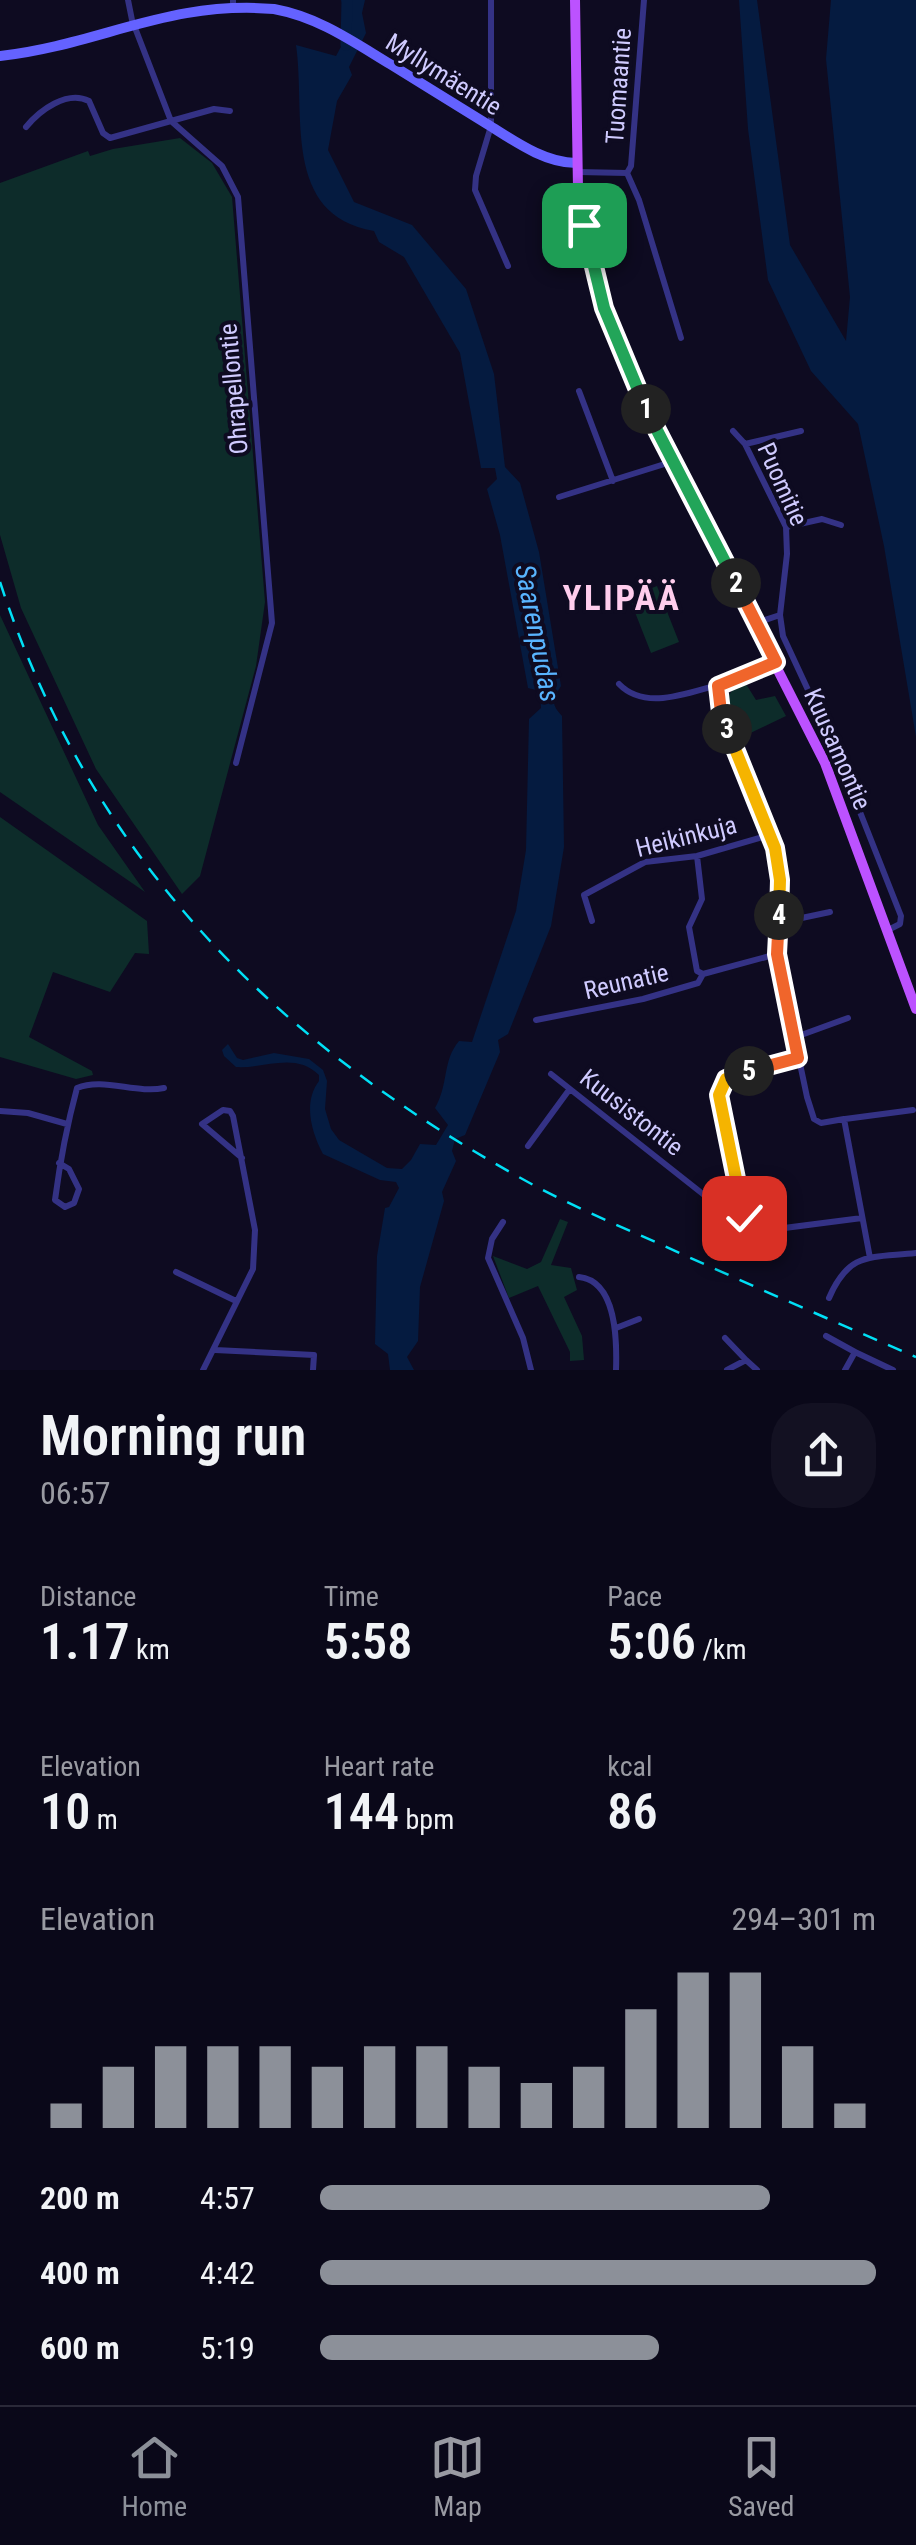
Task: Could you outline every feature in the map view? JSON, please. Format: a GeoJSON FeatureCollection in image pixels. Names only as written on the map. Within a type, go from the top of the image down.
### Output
{"type":"FeatureCollection","features":[{"type":"Feature","properties":{"kind":"main road","name":"Kuusamontie"},"geometry":{"type":"LineString","coordinates":[[575,0],[577,168],[589,253],[604,308],[630,377],[832,779],[916,1008]]}},
{"type":"Feature","properties":{"kind":"main road","name":"Myllymäentie"},"geometry":{"type":"LineString","coordinates":[[0,56],[60,44],[178,7],[233,1],[293,13],[338,32],[522,146],[577,168]]}},
{"type":"Feature","properties":{"kind":"street"},"geometry":{"type":"LineString","coordinates":[[128,0],[171,121]]}},
{"type":"Feature","properties":{"kind":"street"},"geometry":{"type":"LineString","coordinates":[[490,0],[491,126],[475,190],[508,266]]}},
{"type":"Feature","properties":{"kind":"street","name":"Tuomaantie"},"geometry":{"type":"LineString","coordinates":[[627,173],[632,166],[644,0]]}},
{"type":"Feature","properties":{"kind":"street"},"geometry":{"type":"LineString","coordinates":[[26,127],[44,107],[78,96],[89,100],[98,125],[110,138],[214,109],[230,110]]}},
{"type":"Feature","properties":{"kind":"street","name":"Ohrapellontie"},"geometry":{"type":"LineString","coordinates":[[171,121],[222,166],[238,197],[272,623],[236,764]]}},
{"type":"Feature","properties":{"kind":"street","name":"Tuomaantie"},"geometry":{"type":"LineString","coordinates":[[577,168],[627,173]]}},
{"type":"Feature","properties":{"kind":"street","name":"Tuomaantie"},"geometry":{"type":"LineString","coordinates":[[627,173],[639,200],[680,338]]}},
{"type":"Feature","properties":{"kind":"street"},"geometry":{"type":"LineString","coordinates":[[579,391],[612,481]]}},
{"type":"Feature","properties":{"kind":"street","name":"Puomitie"},"geometry":{"type":"LineString","coordinates":[[733,431],[745,444],[786,527],[780,615],[786,646],[834,746],[901,916],[900,924],[888,930]]}},
{"type":"Feature","properties":{"kind":"street"},"geometry":{"type":"LineString","coordinates":[[745,444],[800,431]]}},
{"type":"Feature","properties":{"kind":"street"},"geometry":{"type":"LineString","coordinates":[[560,496],[672,461]]}},
{"type":"Feature","properties":{"kind":"street"},"geometry":{"type":"LineString","coordinates":[[786,527],[822,519],[841,525]]}},
{"type":"Feature","properties":{"kind":"street"},"geometry":{"type":"LineString","coordinates":[[756,623],[780,615]]}},
{"type":"Feature","properties":{"kind":"street"},"geometry":{"type":"LineString","coordinates":[[619,684],[640,698],[654,698],[718,686],[776,662]]}},
{"type":"Feature","properties":{"kind":"street"},"geometry":{"type":"LineString","coordinates":[[718,686],[723,720],[778,864],[777,954],[814,1120],[822,1123],[912,1110]]}},
{"type":"Feature","properties":{"kind":"street","name":"Heikinkuja"},"geometry":{"type":"LineString","coordinates":[[592,921],[584,895],[645,862],[696,856],[770,835]]}},
{"type":"Feature","properties":{"kind":"street"},"geometry":{"type":"LineString","coordinates":[[696,856],[702,899],[688,927],[697,971],[703,974]]}},
{"type":"Feature","properties":{"kind":"street"},"geometry":{"type":"LineString","coordinates":[[778,922],[830,912]]}},
{"type":"Feature","properties":{"kind":"street","name":"Reunatie"},"geometry":{"type":"LineString","coordinates":[[536,1020],[644,999],[698,983],[703,974],[777,954]]}},
{"type":"Feature","properties":{"kind":"street"},"geometry":{"type":"LineString","coordinates":[[793,1038],[848,1018]]}},
{"type":"Feature","properties":{"kind":"street"},"geometry":{"type":"LineString","coordinates":[[798,1058],[726,1079],[719,1095],[740,1202],[750,1226],[761,1231],[862,1218]]}},
{"type":"Feature","properties":{"kind":"street","name":"Kuusistontie"},"geometry":{"type":"LineString","coordinates":[[551,1074],[668,1163],[712,1202],[740,1202]]}},
{"type":"Feature","properties":{"kind":"street"},"geometry":{"type":"LineString","coordinates":[[60,1163],[69,1169],[79,1189],[74,1203],[65,1207],[55,1200],[60,1163],[67,1124],[77,1088],[87,1084],[148,1091],[164,1088]]}},
{"type":"Feature","properties":{"kind":"street"},"geometry":{"type":"LineString","coordinates":[[528,1146],[569,1090]]}},
{"type":"Feature","properties":{"kind":"street"},"geometry":{"type":"LineString","coordinates":[[0,1110],[28,1112],[67,1124]]}},
{"type":"Feature","properties":{"kind":"street"},"geometry":{"type":"LineString","coordinates":[[203,1370],[253,1269],[255,1230],[242,1158],[230,1111],[223,1110],[202,1124],[242,1158]]}},
{"type":"Feature","properties":{"kind":"street"},"geometry":{"type":"LineString","coordinates":[[844,1120],[870,1258]]}},
{"type":"Feature","properties":{"kind":"street"},"geometry":{"type":"LineString","coordinates":[[502,1222],[492,1239],[488,1258],[524,1338],[531,1370]]}},
{"type":"Feature","properties":{"kind":"street"},"geometry":{"type":"LineString","coordinates":[[830,1298],[843,1270],[870,1258],[916,1253]]}},
{"type":"Feature","properties":{"kind":"street"},"geometry":{"type":"LineString","coordinates":[[176,1272],[236,1301]]}},
{"type":"Feature","properties":{"kind":"street"},"geometry":{"type":"LineString","coordinates":[[579,1276],[599,1285],[616,1328],[616,1370]]}},
{"type":"Feature","properties":{"kind":"street"},"geometry":{"type":"LineString","coordinates":[[616,1328],[639,1319]]}},
{"type":"Feature","properties":{"kind":"street"},"geometry":{"type":"LineString","coordinates":[[826,1336],[893,1370]]}},
{"type":"Feature","properties":{"kind":"street"},"geometry":{"type":"LineString","coordinates":[[725,1338],[756,1370]]}},
{"type":"Feature","properties":{"kind":"street"},"geometry":{"type":"LineString","coordinates":[[214,1350],[314,1355],[313,1370]]}},
{"type":"Feature","properties":{"kind":"street"},"geometry":{"type":"LineString","coordinates":[[845,1370],[855,1352]]}},
{"type":"Feature","properties":{"kind":"street"},"geometry":{"type":"LineString","coordinates":[[727,1370],[746,1360]]}},
{"type":"Feature","properties":{"kind":"green space"},"geometry":{"type":"Polygon","coordinates":[[[180,138],[212,163],[232,197],[265,602],[256,666],[200,876],[182,894],[96,769],[21,608],[0,535],[0,183],[88,151],[90,156],[180,138]]]}},
{"type":"Feature","properties":{"kind":"green space"},"geometry":{"type":"Polygon","coordinates":[[[657,586],[679,642],[651,653],[629,597],[657,586]]]}},
{"type":"Feature","properties":{"kind":"green space"},"geometry":{"type":"Polygon","coordinates":[[[0,615],[98,825],[145,892],[0,792],[0,615]]]}},
{"type":"Feature","properties":{"kind":"green space"},"geometry":{"type":"Polygon","coordinates":[[[746,684],[756,700],[775,696],[786,716],[738,739],[729,720],[726,699],[734,688],[746,684]]]}},
{"type":"Feature","properties":{"kind":"green space"},"geometry":{"type":"Polygon","coordinates":[[[0,817],[147,921],[149,954],[135,953],[110,992],[53,972],[29,1037],[93,1075],[76,1079],[0,1057],[0,817]]]}},
{"type":"Feature","properties":{"kind":"green space"},"geometry":{"type":"Polygon","coordinates":[[[560,1219],[568,1222],[551,1265],[571,1268],[577,1290],[564,1297],[582,1336],[584,1360],[570,1361],[570,1352],[538,1286],[509,1298],[493,1256],[527,1269],[541,1262],[560,1219]]]}},
{"type":"Feature","properties":{"kind":"water"},"geometry":{"type":"Polygon","coordinates":[[[341,0],[365,0],[362,13],[366,33],[349,67],[352,75],[337,101],[328,150],[354,202],[412,225],[466,289],[494,374],[505,467],[520,483],[539,552],[561,686],[554,702],[562,716],[564,847],[551,926],[508,1034],[498,1040],[500,1052],[465,1135],[455,1139],[452,1151],[456,1161],[442,1192],[444,1201],[420,1287],[418,1341],[407,1357],[414,1370],[390,1370],[388,1354],[375,1344],[377,1256],[385,1208],[399,1188],[396,1182],[380,1180],[323,1154],[310,1117],[311,1098],[319,1075],[310,1068],[290,1062],[236,1067],[222,1050],[228,1044],[237,1058],[243,1060],[274,1053],[309,1059],[323,1070],[327,1081],[325,1109],[339,1140],[387,1168],[402,1169],[420,1144],[436,1145],[448,1125],[435,1108],[454,1049],[459,1041],[472,1042],[516,911],[526,850],[529,719],[541,708],[540,691],[528,688],[500,535],[487,489],[497,479],[495,468],[481,468],[460,353],[404,257],[379,242],[374,231],[344,221],[324,205],[311,183],[304,158],[296,45],[336,56],[351,28],[341,0]]]}},
{"type":"Feature","properties":{"kind":"water"},"geometry":{"type":"Polygon","coordinates":[[[739,0],[757,0],[790,245],[846,341],[850,297],[826,59],[831,0],[916,0],[916,737],[884,546],[858,424],[811,371],[768,280],[748,129],[739,0]]]}},
{"type":"Feature","properties":{"kind":"waterway","name":"Saarenpudas"},"geometry":{"type":"LineString","coordinates":[[346,45],[347,0]]}},
{"type":"Feature","properties":{"kind":"railway"},"geometry":{"type":"LineString","coordinates":[[0,582],[38,680],[84,770],[138,853],[200,930],[269,1000],[345,1064],[428,1122],[517,1176],[606,1220],[916,1357]]}},
{"type":"Feature","properties":{"kind":"district","name":"YLIPÄÄ"},"geometry":{"type":"Point","coordinates":[622,598]}},
{"type":"Feature","properties":{"kind":"route"},"geometry":{"type":"LineString","coordinates":[[584,225],[595,280],[625,364],[776,662],[718,686],[723,720],[775,848],[780,880],[777,954],[798,1058],[726,1079],[719,1095],[744,1218]]}}]}
